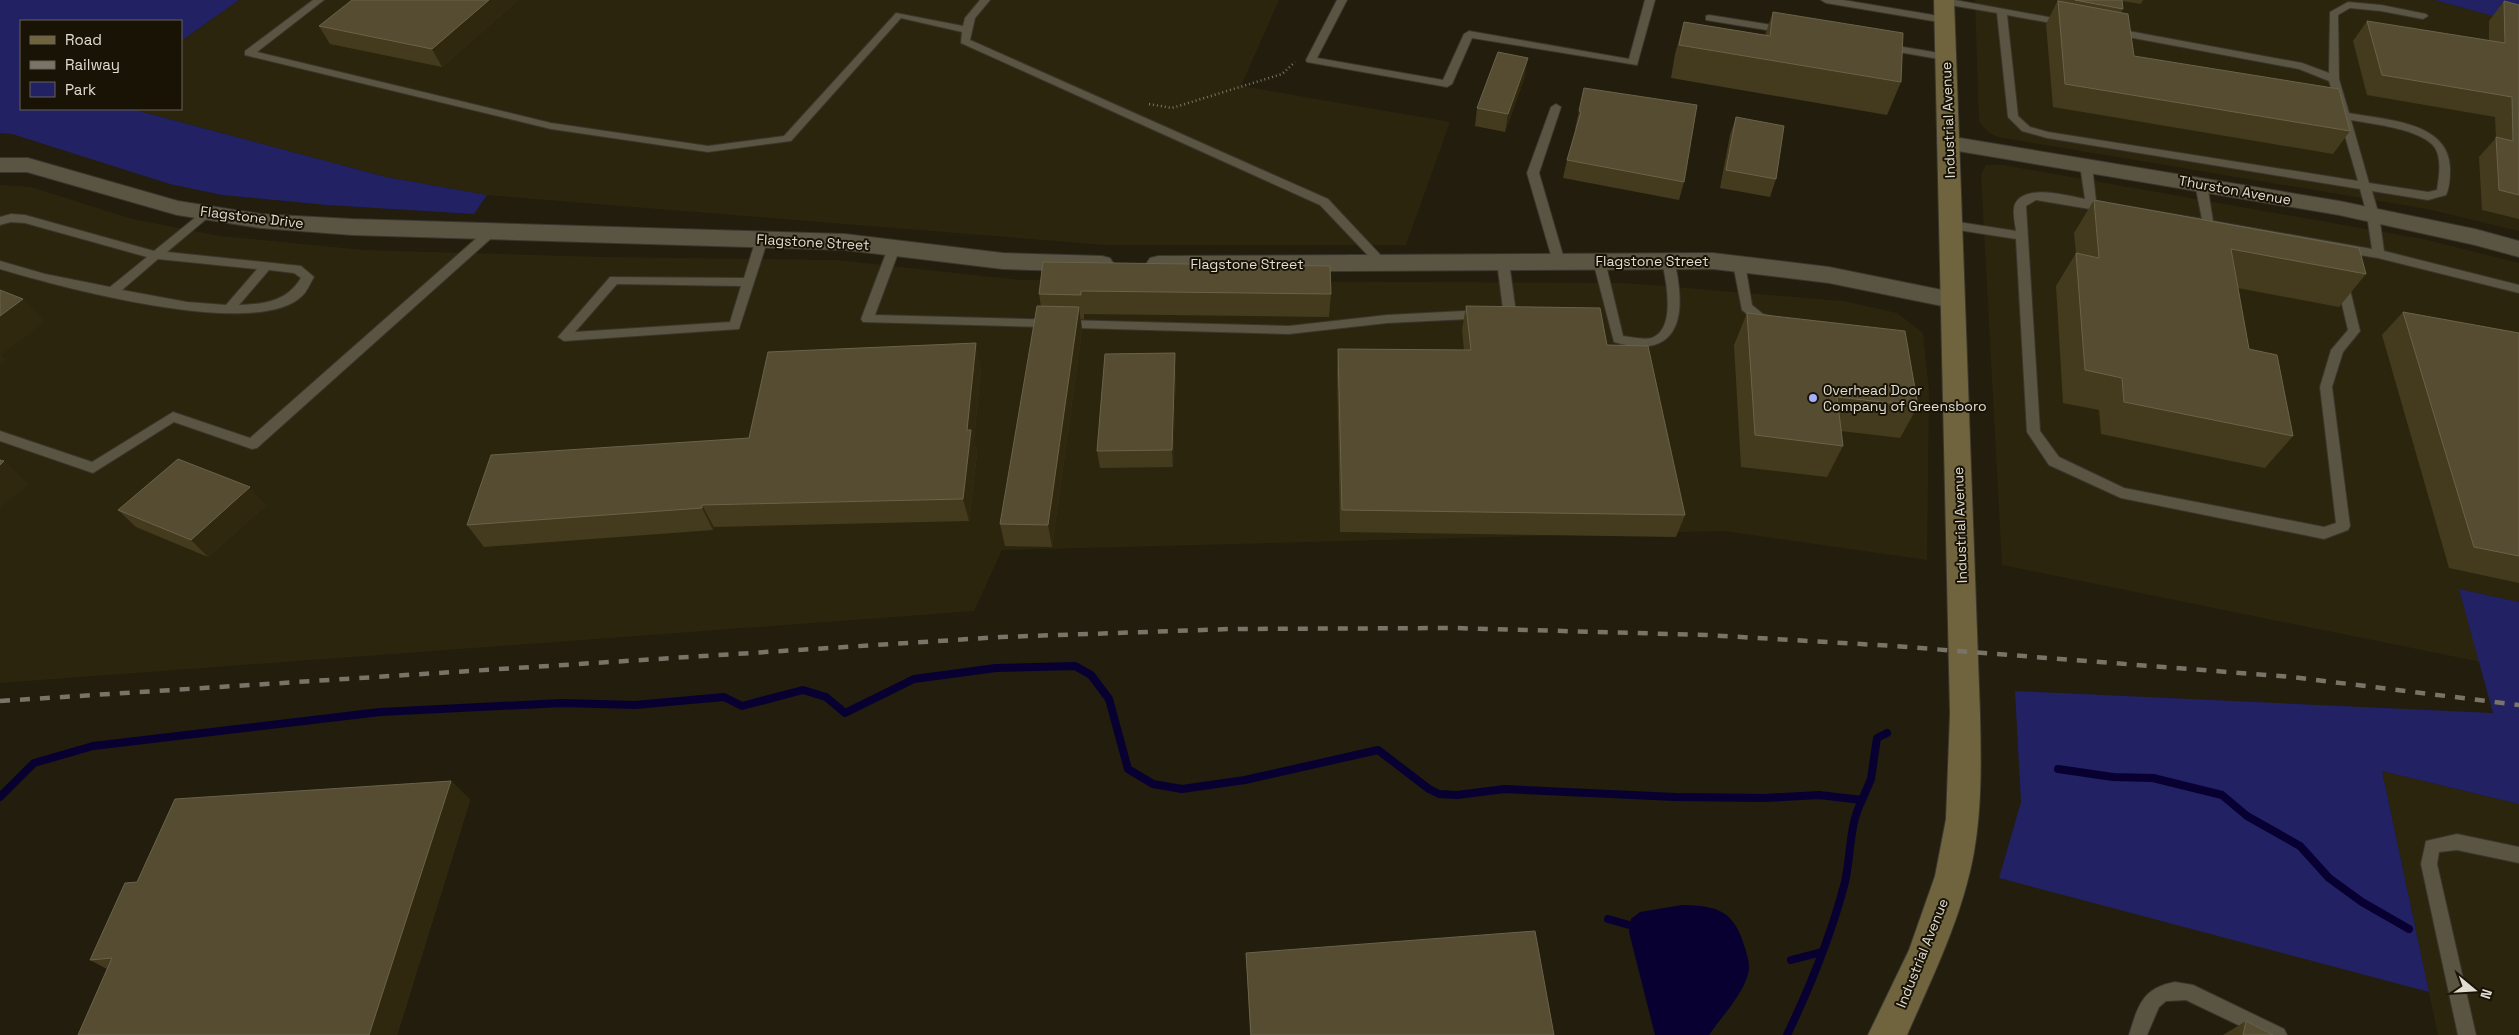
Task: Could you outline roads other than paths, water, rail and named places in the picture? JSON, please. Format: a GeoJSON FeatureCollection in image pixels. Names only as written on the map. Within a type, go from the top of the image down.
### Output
{"type":"FeatureCollection","features":[{"type":"Feature","properties":{"kind":"main road","name":"Industrial Avenue"},"geometry":{"type":"LineString","coordinates":[[1895,1032],[1944,904],[1957,853],[1964,797],[1966,714],[1952,300],[1952,225],[1945,57],[1945,7]]}},
{"type":"Feature","properties":{"kind":"street","name":"Thurston Avenue"},"geometry":{"type":"LineString","coordinates":[[1948,143],[2201,184],[2373,215],[2475,237],[2519,250]]}},
{"type":"Feature","properties":{"kind":"street","name":"Flagstone Drive"},"geometry":{"type":"LineString","coordinates":[[0,165],[28,165],[177,208],[260,221],[501,232]]}},
{"type":"Feature","properties":{"kind":"street","name":"Flagstone Street"},"geometry":{"type":"LineString","coordinates":[[501,232],[846,242],[1003,261],[1133,264],[1713,261],[1829,275],[1952,300]]}},
{"type":"Feature","properties":{"kind":"lane"},"geometry":{"type":"LineString","coordinates":[[319,0],[249,54],[551,126],[708,149],[788,140],[898,15],[968,30]]}},
{"type":"Feature","properties":{"kind":"lane"},"geometry":{"type":"LineString","coordinates":[[985,0],[970,18],[965,41],[1324,202],[1382,263]]}},
{"type":"Feature","properties":{"kind":"lane"},"geometry":{"type":"LineString","coordinates":[[1342,0],[1311,60],[1447,84],[1468,34],[1633,62],[1650,0]]}},
{"type":"Feature","properties":{"kind":"lane"},"geometry":{"type":"LineString","coordinates":[[1826,0],[2002,11],[2082,25]]}},
{"type":"Feature","properties":{"kind":"lane"},"geometry":{"type":"LineString","coordinates":[[2378,254],[2373,215],[2334,79],[2333,14],[2348,5],[2381,8],[2423,16]]}},
{"type":"Feature","properties":{"kind":"lane"},"geometry":{"type":"LineString","coordinates":[[2002,11],[2013,117],[2026,129],[2047,135],[2428,196],[2442,192],[2445,177],[2442,151],[2434,140],[2415,132],[2344,115]]}},
{"type":"Feature","properties":{"kind":"lane"},"geometry":{"type":"LineString","coordinates":[[1709,18],[1798,33]]}},
{"type":"Feature","properties":{"kind":"lane"},"geometry":{"type":"LineString","coordinates":[[2101,29],[2302,66],[2334,79]]}},
{"type":"Feature","properties":{"kind":"lane"},"geometry":{"type":"LineString","coordinates":[[1876,46],[1945,57]]}},
{"type":"Feature","properties":{"kind":"lane"},"geometry":{"type":"LineString","coordinates":[[1556,107],[1533,173],[1559,262]]}},
{"type":"Feature","properties":{"kind":"lane"},"geometry":{"type":"LineString","coordinates":[[2086,165],[2091,204]]}},
{"type":"Feature","properties":{"kind":"lane"},"geometry":{"type":"LineString","coordinates":[[2201,184],[2208,223]]}},
{"type":"Feature","properties":{"kind":"lane"},"geometry":{"type":"LineString","coordinates":[[2334,246],[2354,331],[2337,350],[2326,387],[2343,526],[2324,533],[2121,494],[2054,461],[2034,432],[2020,206],[2028,198],[2045,196],[2208,223],[2378,254],[2519,289]]}},
{"type":"Feature","properties":{"kind":"lane"},"geometry":{"type":"LineString","coordinates":[[112,292],[207,212]]}},
{"type":"Feature","properties":{"kind":"lane"},"geometry":{"type":"LineString","coordinates":[[0,220],[11,218],[25,219],[155,255],[297,269],[308,277],[307,283],[291,298],[275,305],[261,308],[229,309],[172,305],[137,299],[45,278],[0,265]]}},
{"type":"Feature","properties":{"kind":"lane"},"geometry":{"type":"LineString","coordinates":[[1952,225],[2022,236]]}},
{"type":"Feature","properties":{"kind":"lane"},"geometry":{"type":"LineString","coordinates":[[0,436],[93,468],[173,417],[252,444],[501,232]]}},
{"type":"Feature","properties":{"kind":"lane"},"geometry":{"type":"LineString","coordinates":[[749,282],[614,280],[564,338],[735,326],[749,282],[762,239]]}},
{"type":"Feature","properties":{"kind":"lane"},"geometry":{"type":"LineString","coordinates":[[894,248],[867,319],[1289,330],[1387,319],[1510,313],[1503,262]]}},
{"type":"Feature","properties":{"kind":"lane"},"geometry":{"type":"LineString","coordinates":[[1599,262],[1618,339],[1639,343],[1654,342],[1663,336],[1668,329],[1675,295],[1668,261]]}},
{"type":"Feature","properties":{"kind":"lane"},"geometry":{"type":"LineString","coordinates":[[1739,264],[1746,307],[1759,318],[1780,323]]}},
{"type":"Feature","properties":{"kind":"lane"},"geometry":{"type":"LineString","coordinates":[[229,309],[265,267]]}},
{"type":"Feature","properties":{"kind":"lane"},"geometry":{"type":"LineString","coordinates":[[2467,1035],[2429,864],[2432,846],[2457,842],[2519,854]]}},
{"type":"Feature","properties":{"kind":"lane"},"geometry":{"type":"LineString","coordinates":[[2138,1035],[2146,1009],[2157,995],[2172,990],[2187,991],[2278,1035]]}},
{"type":"Feature","properties":{"kind":"waterway"},"geometry":{"type":"LineString","coordinates":[[0,797],[34,763],[93,746],[380,712],[562,703],[635,705],[724,697],[742,706],[803,690],[826,697],[845,713],[914,679],[996,668],[1075,666],[1091,675],[1109,699],[1128,769],[1153,784],[1182,789],[1245,780],[1378,750],[1429,789],[1439,794],[1457,795],[1505,789],[1675,797],[1764,798],[1819,795],[1862,800]]}},
{"type":"Feature","properties":{"kind":"waterway"},"geometry":{"type":"LineString","coordinates":[[1862,800],[1871,779],[1877,738],[1887,733]]}},
{"type":"Feature","properties":{"kind":"waterway"},"geometry":{"type":"LineString","coordinates":[[2058,769],[2113,777],[2153,778],[2222,795],[2247,816],[2300,846],[2329,878],[2362,902],[2409,929]]}},
{"type":"Feature","properties":{"kind":"waterway"},"geometry":{"type":"LineString","coordinates":[[1787,1035],[1827,941],[1845,882],[1852,830],[1862,800]]}},
{"type":"Feature","properties":{"kind":"waterway"},"geometry":{"type":"LineString","coordinates":[[1608,919],[1640,928]]}},
{"type":"Feature","properties":{"kind":"waterway"},"geometry":{"type":"LineString","coordinates":[[1791,960],[1822,952]]}},
{"type":"Feature","properties":{"kind":"railway"},"geometry":{"type":"LineString","coordinates":[[0,701],[1001,637],[1231,629],[1454,628],[1707,635],[1894,646],[2292,677],[2519,705]]}},
{"type":"Feature","properties":{"kind":"place","name":"Overhead Door Company of Greensboro"},"geometry":{"type":"Point","coordinates":[1813,398]}}]}
